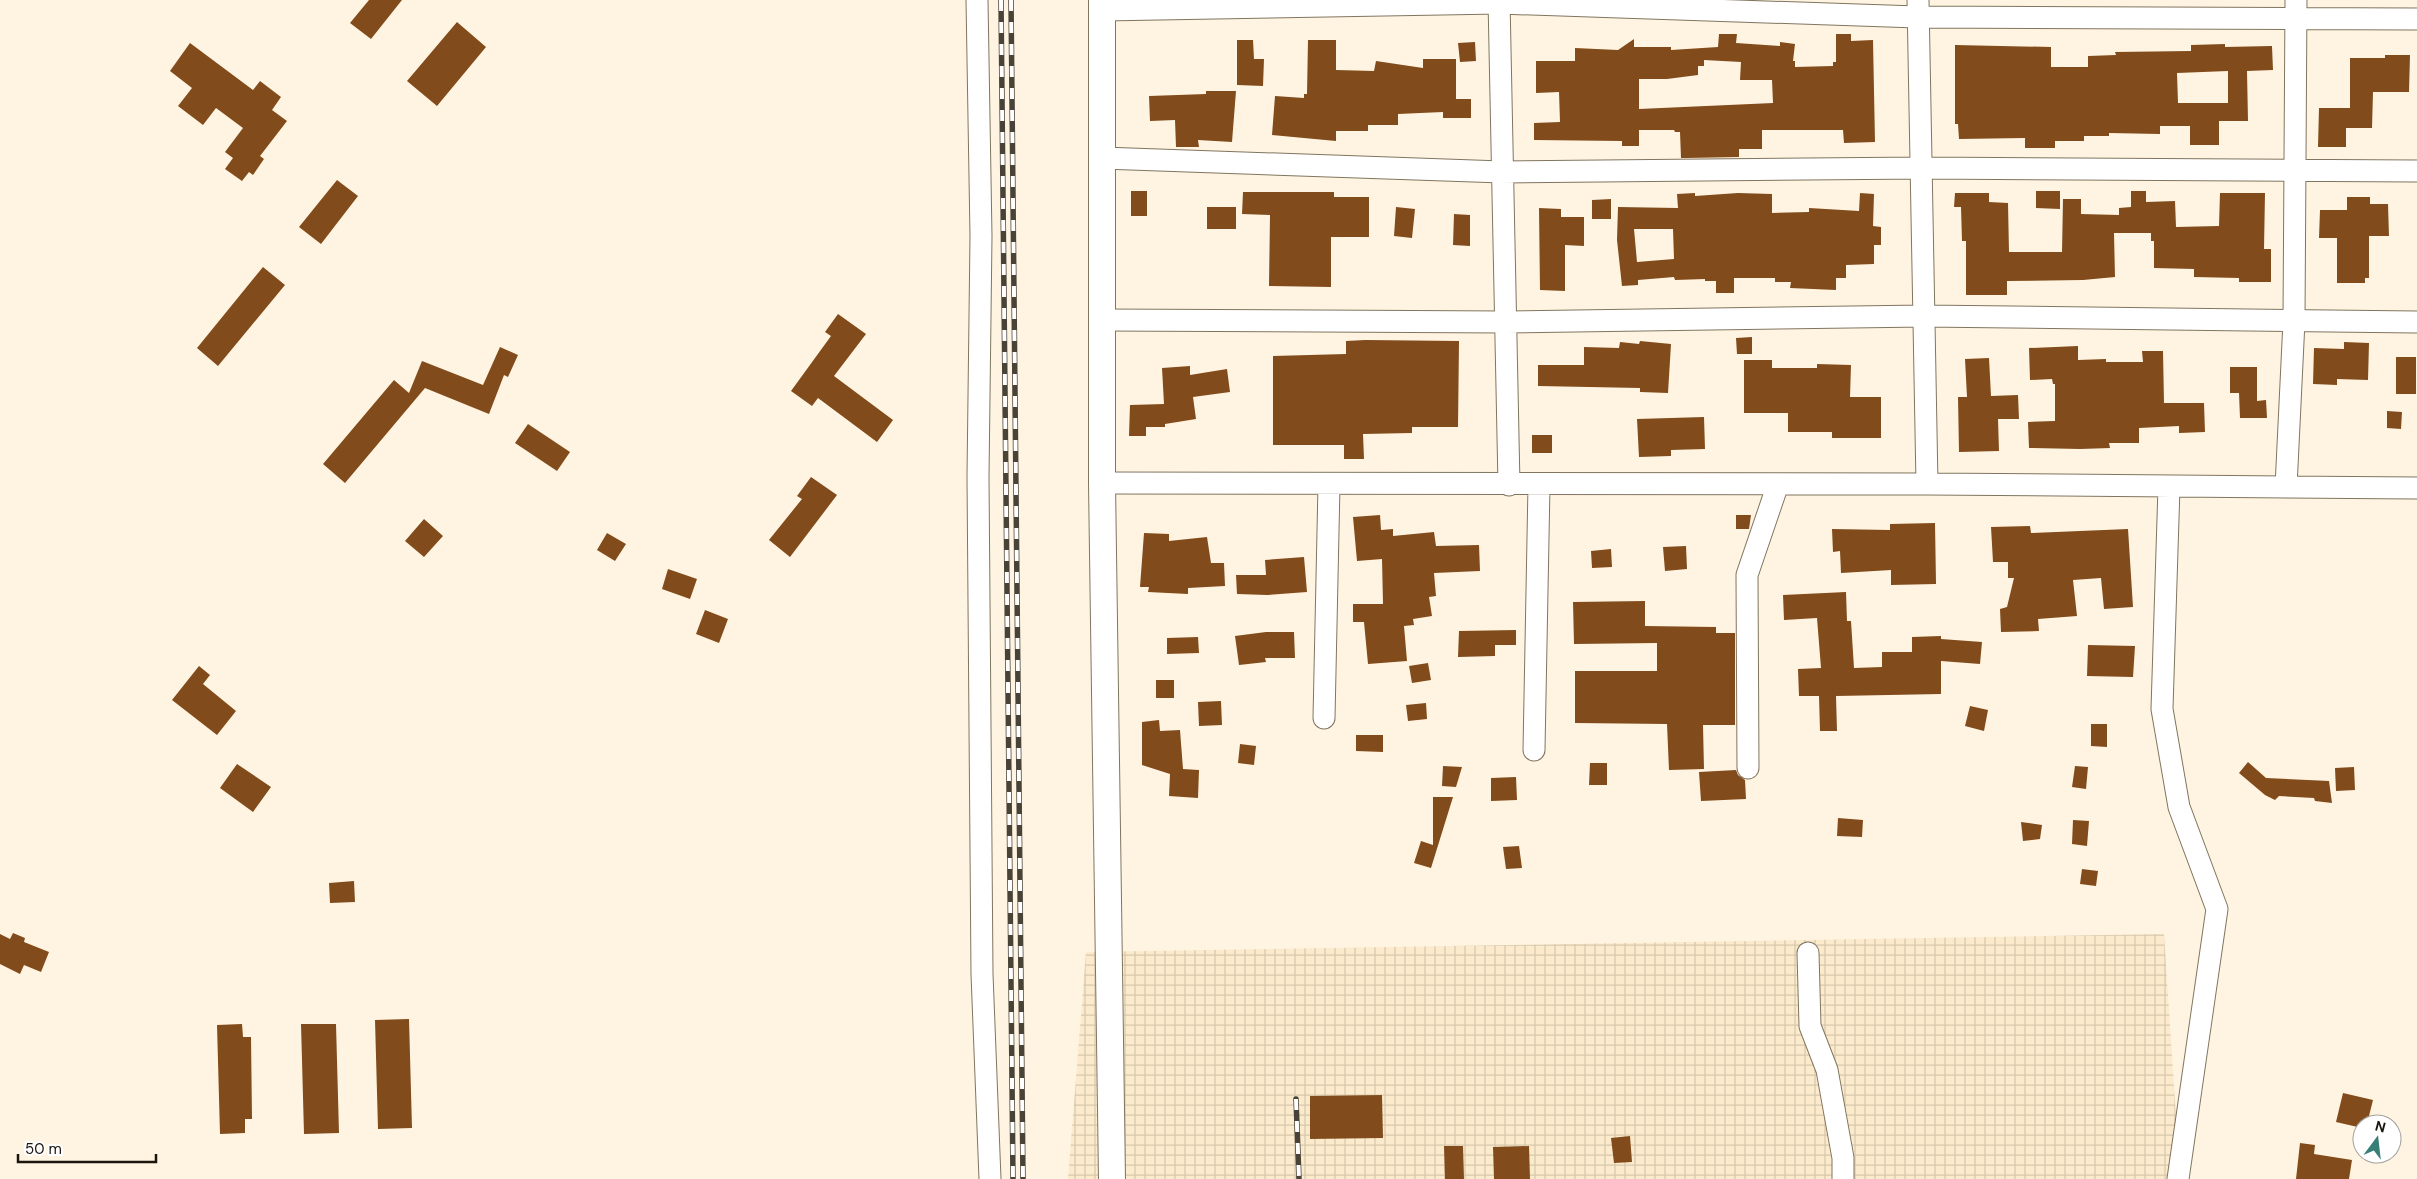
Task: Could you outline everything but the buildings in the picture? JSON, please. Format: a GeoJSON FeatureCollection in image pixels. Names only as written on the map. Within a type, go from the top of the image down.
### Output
{"type":"FeatureCollection","features":[{"type":"Feature","properties":{"kind":"street"},"geometry":{"type":"LineString","coordinates":[[977,0],[981,236],[978,477],[982,944],[990,1179]]}},
{"type":"Feature","properties":{"kind":"street"},"geometry":{"type":"LineString","coordinates":[[1499,1],[1509,486]]}},
{"type":"Feature","properties":{"kind":"street"},"geometry":{"type":"LineString","coordinates":[[1112,1179],[1102,483],[1102,5],[1499,1],[1918,9],[2296,9],[2417,18]]}},
{"type":"Feature","properties":{"kind":"street"},"geometry":{"type":"LineString","coordinates":[[1918,9],[1927,484]]}},
{"type":"Feature","properties":{"kind":"street"},"geometry":{"type":"LineString","coordinates":[[2286,487],[2294,321],[2296,9]]}},
{"type":"Feature","properties":{"kind":"street"},"geometry":{"type":"LineString","coordinates":[[1102,158],[1502,172],[1922,168],[2417,171]]}},
{"type":"Feature","properties":{"kind":"street"},"geometry":{"type":"LineString","coordinates":[[1102,320],[1506,322],[1924,316],[2417,322]]}},
{"type":"Feature","properties":{"kind":"street"},"geometry":{"type":"LineString","coordinates":[[1102,483],[1509,486],[1927,484],[2417,488]]}},
{"type":"Feature","properties":{"kind":"street"},"geometry":{"type":"LineString","coordinates":[[1748,768],[1747,575],[1778,484]]}},
{"type":"Feature","properties":{"kind":"street"},"geometry":{"type":"LineString","coordinates":[[1324,718],[1329,485]]}},
{"type":"Feature","properties":{"kind":"street"},"geometry":{"type":"LineString","coordinates":[[1534,750],[1539,485]]}},
{"type":"Feature","properties":{"kind":"street"},"geometry":{"type":"LineString","coordinates":[[2169,487],[2162,709],[2179,807],[2217,909],[2178,1179]]}},
{"type":"Feature","properties":{"kind":"street"},"geometry":{"type":"LineString","coordinates":[[1808,953],[1810,1026],[1827,1070],[1842,1158],[1843,1179]]}},
{"type":"Feature","properties":{"kind":"shaded area"},"geometry":{"type":"Polygon","coordinates":[[[2164,934],[2180,1179],[1068,1179],[1086,952],[2164,934]]]}},
{"type":"Feature","properties":{"kind":"railway"},"geometry":{"type":"LineString","coordinates":[[1001,0],[1013,1179]]}},
{"type":"Feature","properties":{"kind":"railway"},"geometry":{"type":"LineString","coordinates":[[1011,0],[1023,1179]]}},
{"type":"Feature","properties":{"kind":"railway"},"geometry":{"type":"LineString","coordinates":[[1296,1099],[1299,1179]]}}]}
